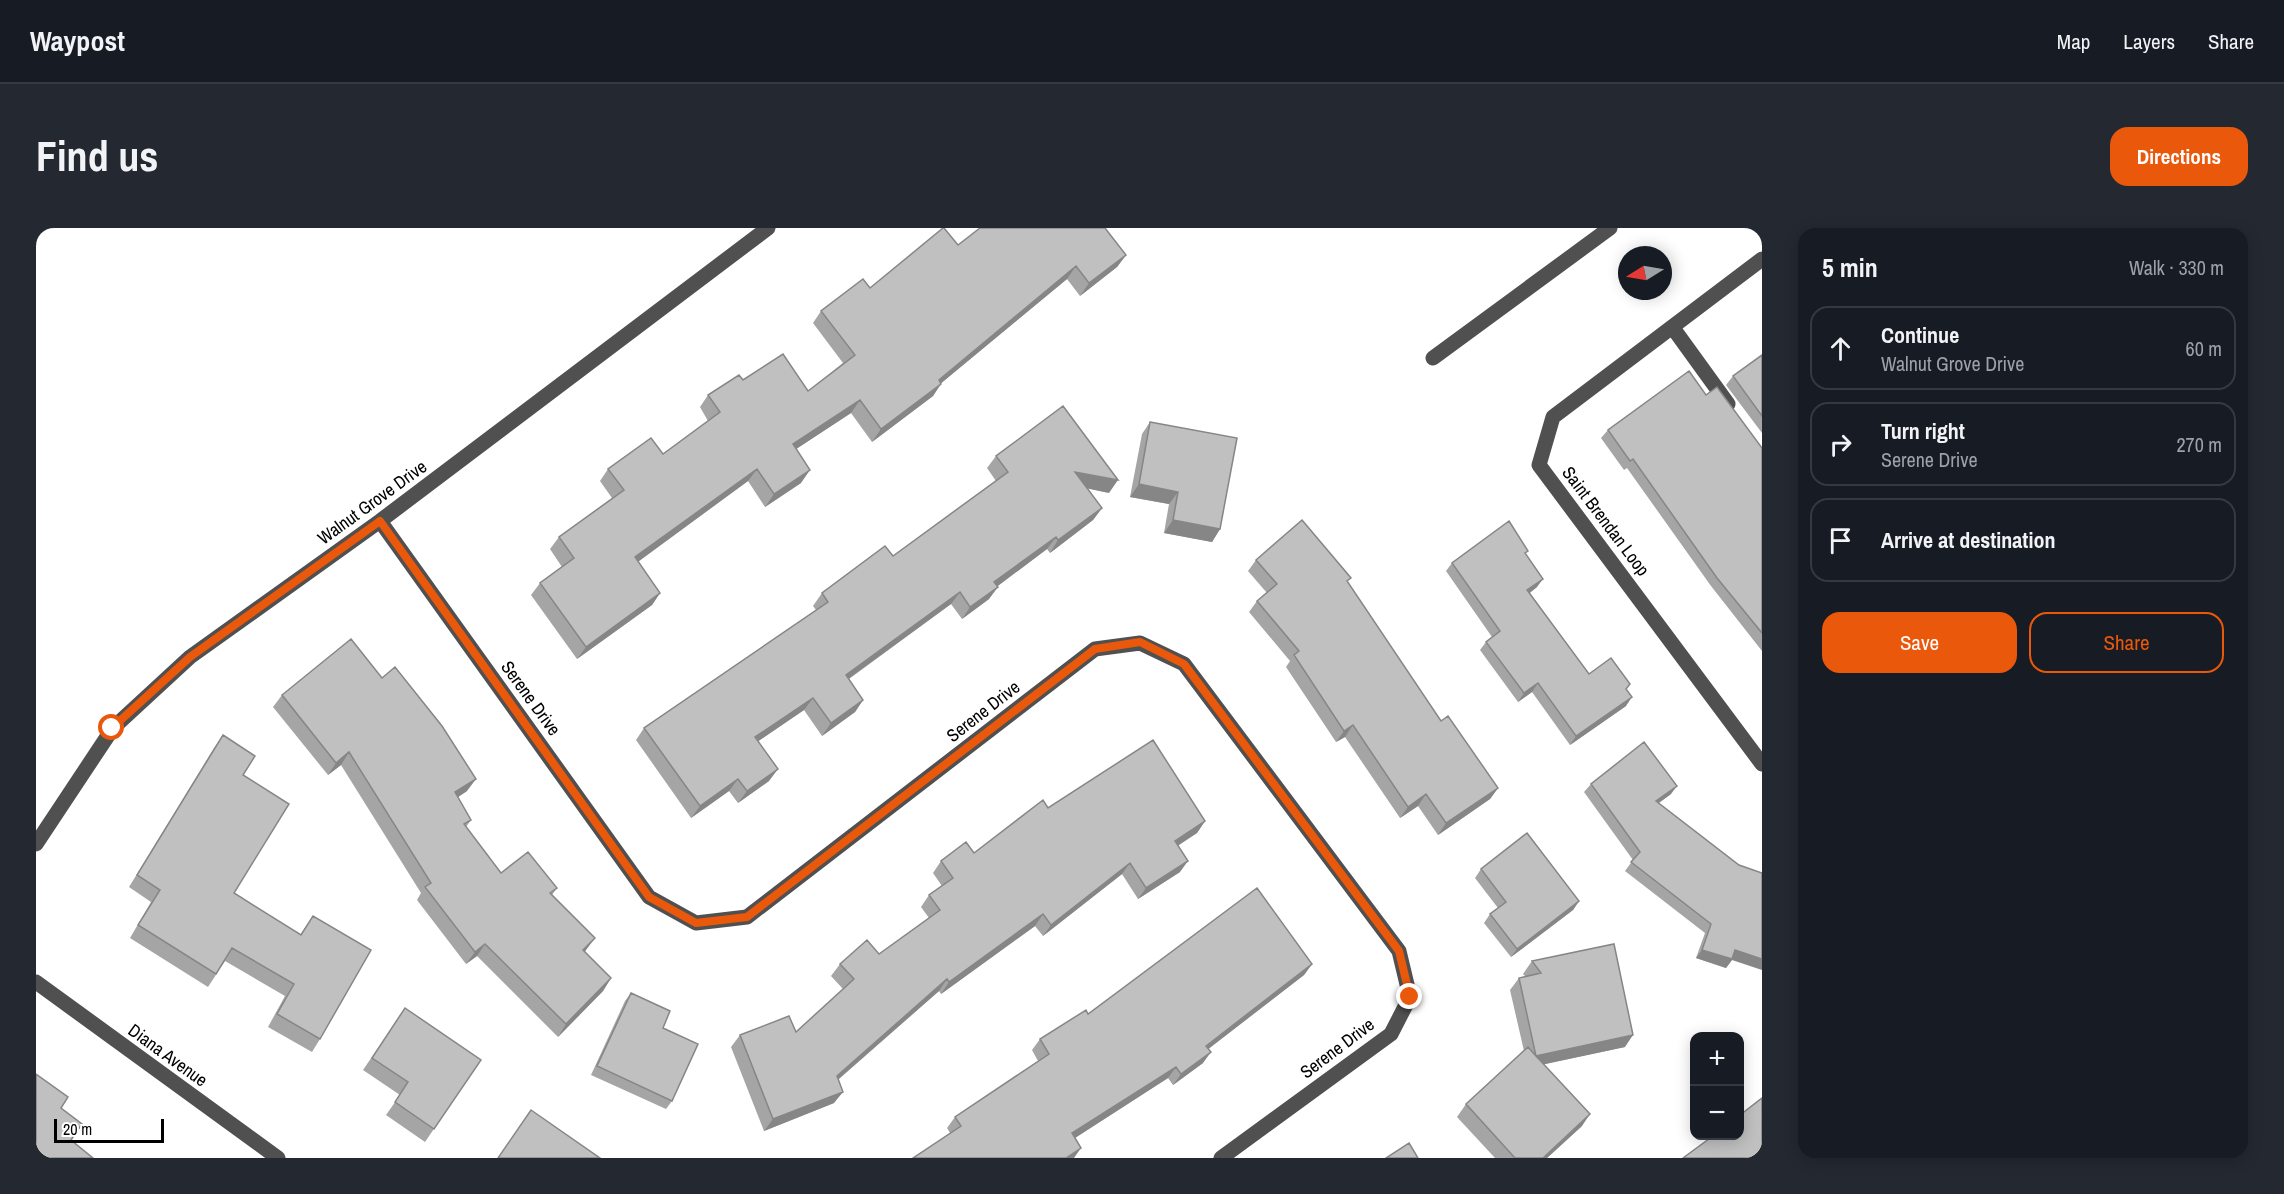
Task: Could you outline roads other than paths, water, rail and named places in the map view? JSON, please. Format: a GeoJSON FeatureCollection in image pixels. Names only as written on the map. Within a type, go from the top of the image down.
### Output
{"type":"FeatureCollection","features":[{"type":"Feature","properties":{"kind":"street","name":"Walnut Grove Drive"},"geometry":{"type":"LineString","coordinates":[[36,844],[112,728],[190,657],[380,521],[768,228]]}},
{"type":"Feature","properties":{"kind":"street"},"geometry":{"type":"LineString","coordinates":[[1433,358],[1610,228]]}},
{"type":"Feature","properties":{"kind":"street","name":"Saint Brendan Loop"},"geometry":{"type":"LineString","coordinates":[[1762,260],[1552,417],[1539,465],[1762,764]]}},
{"type":"Feature","properties":{"kind":"street"},"geometry":{"type":"LineString","coordinates":[[1673,328],[1734,413]]}},
{"type":"Feature","properties":{"kind":"street","name":"Serene Drive"},"geometry":{"type":"LineString","coordinates":[[380,521],[649,897],[696,923],[747,917],[1095,649],[1140,642],[1184,664],[1399,951],[1410,997],[1391,1034],[1221,1158]]}},
{"type":"Feature","properties":{"kind":"street","name":"Diana Avenue"},"geometry":{"type":"LineString","coordinates":[[36,982],[278,1158]]}}]}
